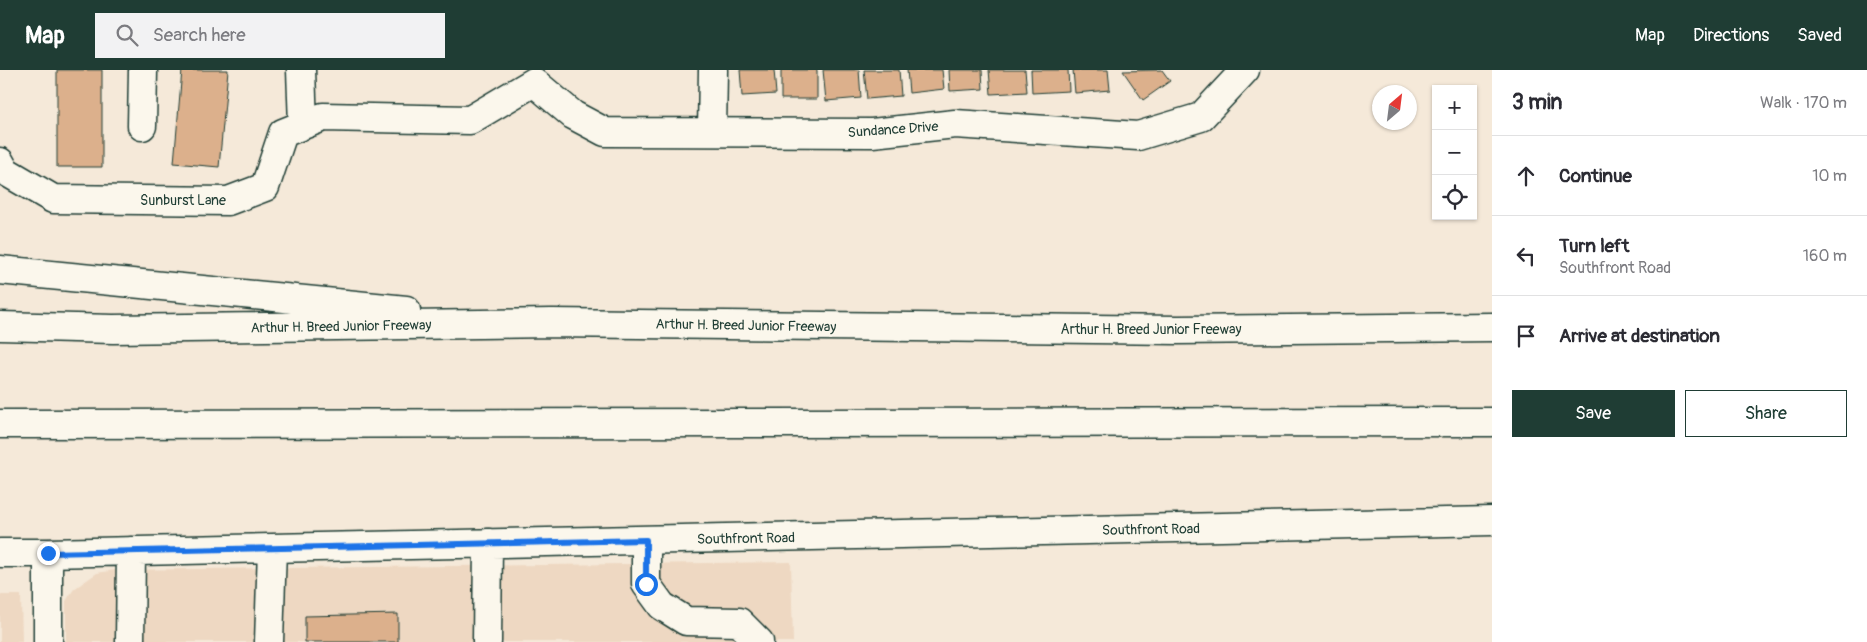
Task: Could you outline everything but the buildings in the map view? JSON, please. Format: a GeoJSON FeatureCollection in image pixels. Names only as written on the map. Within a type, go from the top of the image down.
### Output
{"type":"FeatureCollection","features":[{"type":"Feature","properties":{"kind":"main road"},"geometry":{"type":"LineString","coordinates":[[142,126],[143,70]]}},
{"type":"Feature","properties":{"kind":"main road"},"geometry":{"type":"LineString","coordinates":[[301,70],[303,125]]}},
{"type":"Feature","properties":{"kind":"main road"},"geometry":{"type":"LineString","coordinates":[[712,132],[713,70]]}},
{"type":"Feature","properties":{"kind":"main road","name":"Sundance Drive"},"geometry":{"type":"LineString","coordinates":[[532,76],[573,115],[605,132],[872,133],[955,124],[1138,136],[1202,117],[1245,70]]}},
{"type":"Feature","properties":{"kind":"main road","name":"Sunburst Lane"},"geometry":{"type":"LineString","coordinates":[[0,162],[5,171],[53,199],[228,201],[265,187],[283,133],[323,117],[470,120],[532,76]]}},
{"type":"Feature","properties":{"kind":"main road"},"geometry":{"type":"LineString","coordinates":[[0,270],[552,323]]}},
{"type":"Feature","properties":{"kind":"main road","name":"Arthur H. Breed Junior Freeway"},"geometry":{"type":"LineString","coordinates":[[0,326],[113,329],[552,323],[1178,330],[1492,327]]}},
{"type":"Feature","properties":{"kind":"main road"},"geometry":{"type":"LineString","coordinates":[[0,424],[1492,422]]}},
{"type":"Feature","properties":{"kind":"main road","name":"Southfront Road"},"geometry":{"type":"LineString","coordinates":[[0,553],[1492,521]]}},
{"type":"Feature","properties":{"kind":"main road"},"geometry":{"type":"LineString","coordinates":[[646,540],[646,584],[662,606],[686,621],[739,622],[760,642]]}},
{"type":"Feature","properties":{"kind":"main road"},"geometry":{"type":"LineString","coordinates":[[487,642],[488,543]]}},
{"type":"Feature","properties":{"kind":"main road"},"geometry":{"type":"LineString","coordinates":[[269,642],[272,548]]}},
{"type":"Feature","properties":{"kind":"main road"},"geometry":{"type":"LineString","coordinates":[[130,642],[131,551]]}},
{"type":"Feature","properties":{"kind":"main road"},"geometry":{"type":"LineString","coordinates":[[48,553],[48,642]]}},
{"type":"Feature","properties":{"kind":"shaded area"},"geometry":{"type":"Polygon","coordinates":[[[791,562],[793,642],[66,642],[66,601],[74,589],[97,573],[115,570],[791,562]]]}},
{"type":"Feature","properties":{"kind":"shaded area"},"geometry":{"type":"Polygon","coordinates":[[[0,595],[21,595],[22,642],[0,642],[0,595]]]}},
{"type":"Feature","properties":{"kind":"route"},"geometry":{"type":"LineString","coordinates":[[48,553],[646,540],[646,584]]}}]}
